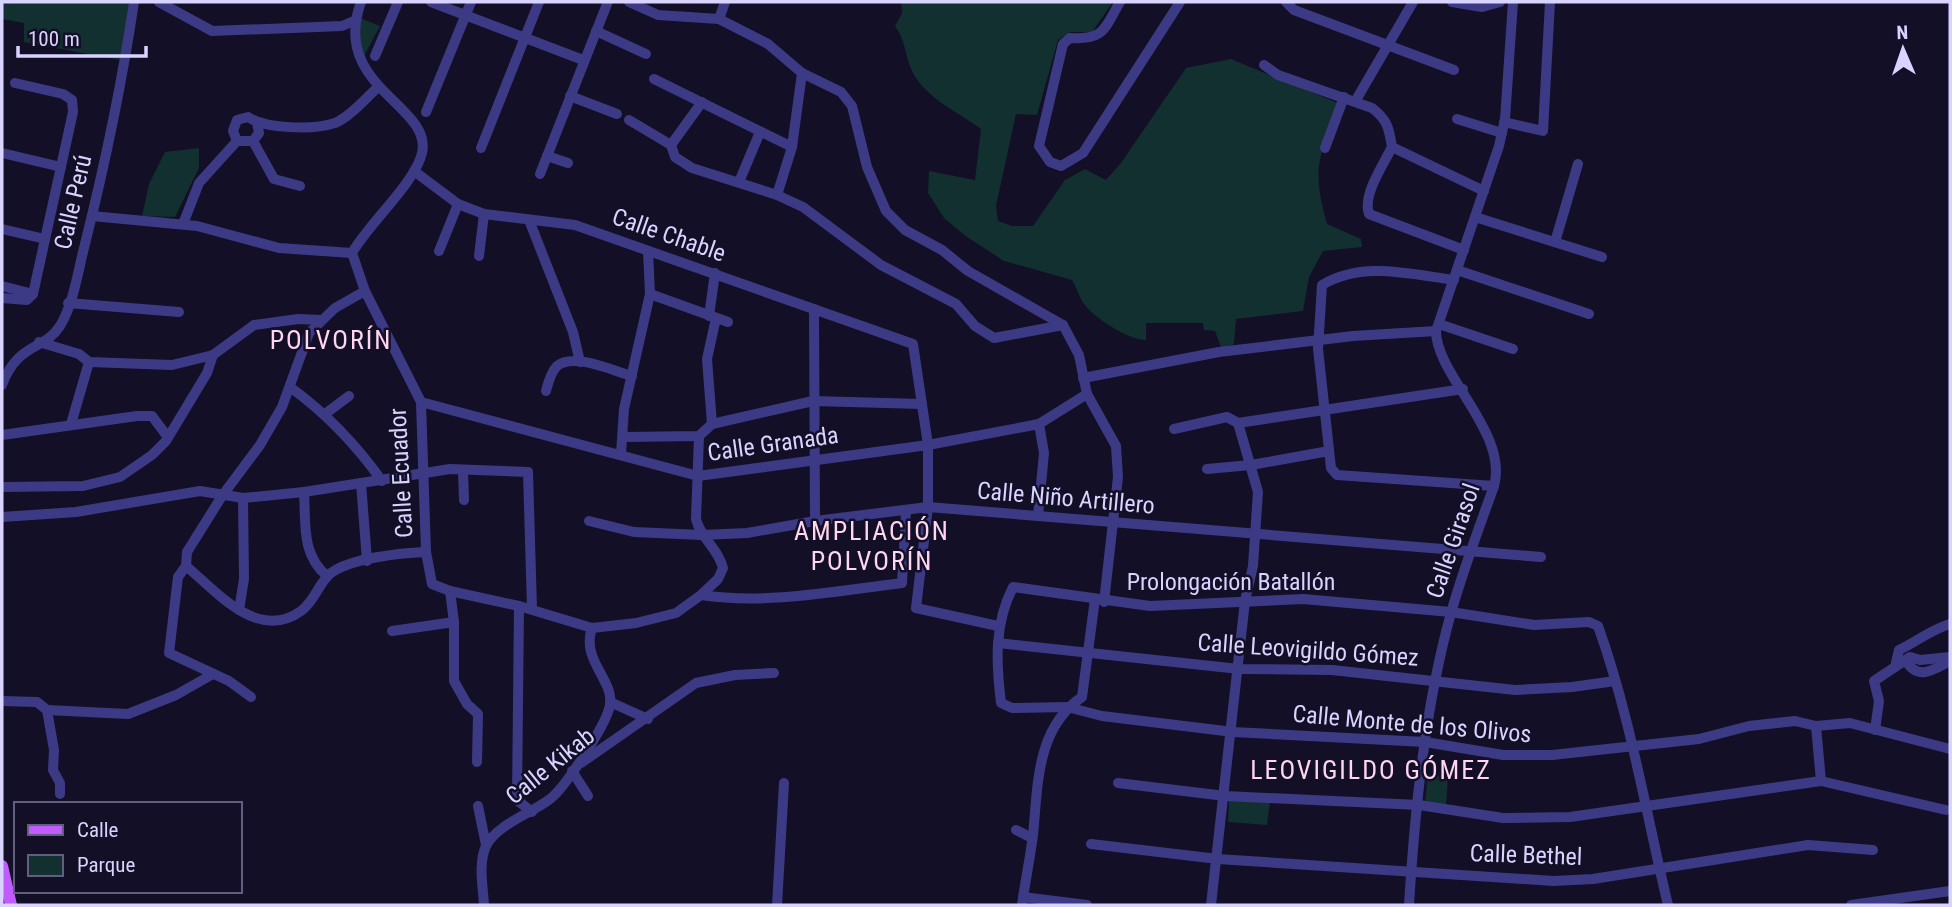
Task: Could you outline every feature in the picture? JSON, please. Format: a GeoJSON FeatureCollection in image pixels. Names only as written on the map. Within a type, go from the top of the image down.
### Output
{"type":"FeatureCollection","features":[{"type":"Feature","properties":{"kind":"main road"},"geometry":{"type":"LineString","coordinates":[[2,866],[7,903]]}},
{"type":"Feature","properties":{"kind":"street","name":"Calle Perú"},"geometry":{"type":"LineString","coordinates":[[2,385],[11,364],[60,326],[68,303],[92,216],[134,2]]}},
{"type":"Feature","properties":{"kind":"street"},"geometry":{"type":"LineString","coordinates":[[159,2],[212,31],[342,26],[354,22]]}},
{"type":"Feature","properties":{"kind":"street"},"geometry":{"type":"LineString","coordinates":[[92,216],[183,224],[220,231],[279,248],[352,253],[414,171],[422,153],[423,137],[418,124],[377,88],[355,40],[354,22],[361,2]]}},
{"type":"Feature","properties":{"kind":"street"},"geometry":{"type":"LineString","coordinates":[[375,56],[398,2]]}},
{"type":"Feature","properties":{"kind":"street"},"geometry":{"type":"LineString","coordinates":[[431,2],[583,60]]}},
{"type":"Feature","properties":{"kind":"street"},"geometry":{"type":"LineString","coordinates":[[426,112],[471,2]]}},
{"type":"Feature","properties":{"kind":"street"},"geometry":{"type":"LineString","coordinates":[[481,148],[539,2]]}},
{"type":"Feature","properties":{"kind":"street"},"geometry":{"type":"LineString","coordinates":[[629,2],[658,15],[719,19],[768,44],[802,74],[841,92],[852,106],[867,167],[886,211],[905,230],[942,250],[968,271],[1063,325],[1079,355],[1087,394],[1116,446],[1118,477],[1100,601],[1082,697],[1067,707],[1048,735],[1038,774],[1022,901],[1087,905]]}},
{"type":"Feature","properties":{"kind":"street"},"geometry":{"type":"LineString","coordinates":[[719,19],[725,2]]}},
{"type":"Feature","properties":{"kind":"street"},"geometry":{"type":"LineString","coordinates":[[1120,2],[1097,36],[1087,40],[1070,38],[1063,44],[1039,146],[1050,162],[1061,166],[1083,153],[1175,3]]}},
{"type":"Feature","properties":{"kind":"street"},"geometry":{"type":"LineString","coordinates":[[1286,2],[1294,10],[1454,69]]}},
{"type":"Feature","properties":{"kind":"street"},"geometry":{"type":"LineString","coordinates":[[1356,100],[1413,2]]}},
{"type":"Feature","properties":{"kind":"street"},"geometry":{"type":"LineString","coordinates":[[1458,3],[1482,7],[1500,2]]}},
{"type":"Feature","properties":{"kind":"street"},"geometry":{"type":"LineString","coordinates":[[1437,328],[1503,128],[1513,2]]}},
{"type":"Feature","properties":{"kind":"street"},"geometry":{"type":"LineString","coordinates":[[1457,119],[1503,128],[1543,131],[1550,2]]}},
{"type":"Feature","properties":{"kind":"street"},"geometry":{"type":"LineString","coordinates":[[540,174],[607,4]]}},
{"type":"Feature","properties":{"kind":"street"},"geometry":{"type":"LineString","coordinates":[[596,31],[646,54]]}},
{"type":"Feature","properties":{"kind":"street"},"geometry":{"type":"LineString","coordinates":[[1264,65],[1278,75],[1356,100],[1384,117],[1392,147],[1375,181],[1367,208],[1369,214],[1464,250]]}},
{"type":"Feature","properties":{"kind":"street"},"geometry":{"type":"LineString","coordinates":[[777,195],[792,147],[802,74]]}},
{"type":"Feature","properties":{"kind":"street"},"geometry":{"type":"LineString","coordinates":[[654,79],[792,147]]}},
{"type":"Feature","properties":{"kind":"street"},"geometry":{"type":"LineString","coordinates":[[2,298],[27,300],[33,294],[73,112],[72,100],[63,93],[15,83]]}},
{"type":"Feature","properties":{"kind":"street"},"geometry":{"type":"LineString","coordinates":[[237,141],[233,131],[237,120],[248,117],[257,123],[293,127],[335,123],[377,88]]}},
{"type":"Feature","properties":{"kind":"street"},"geometry":{"type":"LineString","coordinates":[[570,96],[617,114]]}},
{"type":"Feature","properties":{"kind":"street"},"geometry":{"type":"LineString","coordinates":[[1325,148],[1344,97]]}},
{"type":"Feature","properties":{"kind":"street"},"geometry":{"type":"LineString","coordinates":[[671,145],[702,102]]}},
{"type":"Feature","properties":{"kind":"street"},"geometry":{"type":"LineString","coordinates":[[629,120],[671,145],[675,157],[692,168],[777,195],[803,207],[881,265],[957,304],[975,327],[994,338],[1063,325]]}},
{"type":"Feature","properties":{"kind":"street"},"geometry":{"type":"LineString","coordinates":[[253,141],[259,133],[257,123]]}},
{"type":"Feature","properties":{"kind":"street"},"geometry":{"type":"LineString","coordinates":[[739,182],[760,132]]}},
{"type":"Feature","properties":{"kind":"street"},"geometry":{"type":"LineString","coordinates":[[183,224],[199,183],[237,141],[253,141]]}},
{"type":"Feature","properties":{"kind":"street"},"geometry":{"type":"LineString","coordinates":[[253,141],[274,180],[300,186]]}},
{"type":"Feature","properties":{"kind":"street"},"geometry":{"type":"LineString","coordinates":[[1392,147],[1484,191]]}},
{"type":"Feature","properties":{"kind":"street"},"geometry":{"type":"LineString","coordinates":[[2,153],[61,167]]}},
{"type":"Feature","properties":{"kind":"street"},"geometry":{"type":"LineString","coordinates":[[547,156],[568,163]]}},
{"type":"Feature","properties":{"kind":"street"},"geometry":{"type":"LineString","coordinates":[[1555,242],[1578,163]]}},
{"type":"Feature","properties":{"kind":"street","name":"Calle Chable"},"geometry":{"type":"LineString","coordinates":[[414,171],[458,204],[484,214],[575,225],[913,344],[922,404]]}},
{"type":"Feature","properties":{"kind":"street"},"geometry":{"type":"LineString","coordinates":[[439,251],[458,204]]}},
{"type":"Feature","properties":{"kind":"street"},"geometry":{"type":"LineString","coordinates":[[479,256],[484,214]]}},
{"type":"Feature","properties":{"kind":"street"},"geometry":{"type":"LineString","coordinates":[[1475,217],[1602,257]]}},
{"type":"Feature","properties":{"kind":"street"},"geometry":{"type":"LineString","coordinates":[[529,220],[573,332],[580,362]]}},
{"type":"Feature","properties":{"kind":"street"},"geometry":{"type":"LineString","coordinates":[[2,229],[45,239]]}},
{"type":"Feature","properties":{"kind":"street"},"geometry":{"type":"LineString","coordinates":[[621,454],[624,409],[650,294],[648,251]]}},
{"type":"Feature","properties":{"kind":"street","name":"Calle Ecuador"},"geometry":{"type":"LineString","coordinates":[[352,253],[365,291],[421,402],[426,552],[432,584],[450,591]]}},
{"type":"Feature","properties":{"kind":"street"},"geometry":{"type":"LineString","coordinates":[[1494,486],[1337,475],[1331,468],[1318,342],[1321,285],[1340,274],[1357,270],[1455,275],[1589,314]]}},
{"type":"Feature","properties":{"kind":"street"},"geometry":{"type":"LineString","coordinates":[[712,424],[708,359],[715,273]]}},
{"type":"Feature","properties":{"kind":"street"},"geometry":{"type":"LineString","coordinates":[[2,286],[33,294]]}},
{"type":"Feature","properties":{"kind":"street"},"geometry":{"type":"LineString","coordinates":[[251,697],[213,674],[169,653],[178,578],[186,566],[187,552],[222,496],[260,446],[290,387],[304,341],[321,320],[365,291]]}},
{"type":"Feature","properties":{"kind":"street"},"geometry":{"type":"LineString","coordinates":[[650,294],[728,322]]}},
{"type":"Feature","properties":{"kind":"street"},"geometry":{"type":"LineString","coordinates":[[68,303],[178,312]]}},
{"type":"Feature","properties":{"kind":"street"},"geometry":{"type":"LineString","coordinates":[[814,309],[815,521]]}},
{"type":"Feature","properties":{"kind":"street"},"geometry":{"type":"LineString","coordinates":[[39,342],[79,354],[89,362],[172,365],[213,355],[254,325],[298,319],[321,320]]}},
{"type":"Feature","properties":{"kind":"street"},"geometry":{"type":"LineString","coordinates":[[1083,378],[1219,352],[1437,328],[1513,349]]}},
{"type":"Feature","properties":{"kind":"street","name":"Calle Girasol"},"geometry":{"type":"LineString","coordinates":[[1409,905],[1410,870],[1435,680],[1451,612],[1494,486],[1497,467],[1482,424],[1441,351],[1437,328]]}},
{"type":"Feature","properties":{"kind":"street"},"geometry":{"type":"LineString","coordinates":[[2,487],[83,486],[120,477],[152,455],[167,436],[207,373],[213,355]]}},
{"type":"Feature","properties":{"kind":"street"},"geometry":{"type":"LineString","coordinates":[[546,391],[555,368],[565,361],[580,362],[632,376]]}},
{"type":"Feature","properties":{"kind":"street"},"geometry":{"type":"LineString","coordinates":[[71,424],[89,362]]}},
{"type":"Feature","properties":{"kind":"street"},"geometry":{"type":"LineString","coordinates":[[290,387],[325,414],[358,448],[382,481]]}},
{"type":"Feature","properties":{"kind":"street"},"geometry":{"type":"LineString","coordinates":[[1174,429],[1227,417],[1238,423],[1462,389]]}},
{"type":"Feature","properties":{"kind":"street","name":"Calle Granada"},"geometry":{"type":"LineString","coordinates":[[421,402],[698,476],[814,458],[929,445],[1039,424],[1087,394]]}},
{"type":"Feature","properties":{"kind":"street"},"geometry":{"type":"LineString","coordinates":[[325,414],[349,396]]}},
{"type":"Feature","properties":{"kind":"street"},"geometry":{"type":"LineString","coordinates":[[624,437],[699,436],[712,424],[813,401],[922,404],[929,445],[928,507],[926,537],[919,563],[916,608],[998,626],[998,643]]}},
{"type":"Feature","properties":{"kind":"street"},"geometry":{"type":"LineString","coordinates":[[2,435],[71,424],[152,416],[167,436]]}},
{"type":"Feature","properties":{"kind":"street"},"geometry":{"type":"LineString","coordinates":[[1211,905],[1233,732],[1245,601],[1256,533],[1258,492],[1238,423]]}},
{"type":"Feature","properties":{"kind":"street"},"geometry":{"type":"LineString","coordinates":[[1038,516],[1044,453],[1039,424]]}},
{"type":"Feature","properties":{"kind":"street"},"geometry":{"type":"LineString","coordinates":[[477,762],[478,714],[467,704],[454,681],[454,622],[450,591],[532,609],[592,628],[659,618],[689,604],[718,579],[723,568],[720,555],[702,535],[696,519],[699,436]]}},
{"type":"Feature","properties":{"kind":"street"},"geometry":{"type":"LineString","coordinates":[[1207,469],[1251,466],[1329,451]]}},
{"type":"Feature","properties":{"kind":"street"},"geometry":{"type":"LineString","coordinates":[[2,517],[76,512],[200,491],[243,498],[463,470],[528,472],[532,609]]}},
{"type":"Feature","properties":{"kind":"street"},"geometry":{"type":"LineString","coordinates":[[463,470],[464,500]]}},
{"type":"Feature","properties":{"kind":"street"},"geometry":{"type":"LineString","coordinates":[[361,483],[367,561]]}},
{"type":"Feature","properties":{"kind":"street"},"geometry":{"type":"LineString","coordinates":[[304,492],[309,555],[314,565],[327,576]]}},
{"type":"Feature","properties":{"kind":"street"},"geometry":{"type":"LineString","coordinates":[[239,610],[244,579],[243,498]]}},
{"type":"Feature","properties":{"kind":"street","name":"Calle Niño Artillero"},"geometry":{"type":"LineString","coordinates":[[589,521],[634,532],[702,535],[747,533],[815,521],[928,507],[1541,557]]}},
{"type":"Feature","properties":{"kind":"street"},"geometry":{"type":"LineString","coordinates":[[701,595],[729,599],[775,597],[902,583],[906,510]]}},
{"type":"Feature","properties":{"kind":"street"},"geometry":{"type":"LineString","coordinates":[[186,566],[239,610],[261,621],[280,620],[299,613],[311,603],[327,576],[333,571],[398,554],[426,552]]}},
{"type":"Feature","properties":{"kind":"street","name":"Prolongación Batallón"},"geometry":{"type":"LineString","coordinates":[[998,626],[1013,587],[1150,606],[1303,599],[1451,612],[1534,625],[1588,622],[1598,626],[1615,681]]}},
{"type":"Feature","properties":{"kind":"street"},"geometry":{"type":"LineString","coordinates":[[519,606],[517,800],[532,812]]}},
{"type":"Feature","properties":{"kind":"street"},"geometry":{"type":"LineString","coordinates":[[392,631],[454,622]]}},
{"type":"Feature","properties":{"kind":"street"},"geometry":{"type":"LineString","coordinates":[[1895,667],[1899,650],[1916,642],[1919,637],[1950,624]]}},
{"type":"Feature","properties":{"kind":"street"},"geometry":{"type":"LineString","coordinates":[[588,796],[573,769],[597,735],[610,702],[589,648],[592,628]]}},
{"type":"Feature","properties":{"kind":"street","name":"Calle Leovigildo Gómez"},"geometry":{"type":"LineString","coordinates":[[998,643],[1088,655],[1238,669],[1332,670],[1515,690],[1615,681]]}},
{"type":"Feature","properties":{"kind":"street","name":"Calle Monte de los Olivos"},"geometry":{"type":"LineString","coordinates":[[998,643],[1001,703],[1012,708],[1067,707],[1102,716],[1233,732],[1425,742],[1503,755],[1552,755],[1699,739],[1749,726],[1795,722],[1816,726],[1850,723],[1950,750]]}},
{"type":"Feature","properties":{"kind":"street"},"geometry":{"type":"LineString","coordinates":[[1875,730],[1879,701],[1874,681],[1910,657],[1920,660],[1950,659]]}},
{"type":"Feature","properties":{"kind":"street"},"geometry":{"type":"LineString","coordinates":[[1906,661],[1917,673],[1923,674],[1950,659]]}},
{"type":"Feature","properties":{"kind":"street","name":"Calle Kikab"},"geometry":{"type":"LineString","coordinates":[[486,845],[503,828],[554,796],[573,769],[696,683],[735,675],[774,673]]}},
{"type":"Feature","properties":{"kind":"street"},"geometry":{"type":"LineString","coordinates":[[2,701],[37,702],[47,710],[128,714],[176,695],[213,674]]}},
{"type":"Feature","properties":{"kind":"street"},"geometry":{"type":"LineString","coordinates":[[1615,681],[1668,905]]}},
{"type":"Feature","properties":{"kind":"street"},"geometry":{"type":"LineString","coordinates":[[610,702],[648,719]]}},
{"type":"Feature","properties":{"kind":"street"},"geometry":{"type":"LineString","coordinates":[[47,710],[54,750],[53,770],[60,783],[60,794]]}},
{"type":"Feature","properties":{"kind":"street"},"geometry":{"type":"LineString","coordinates":[[1816,726],[1821,781]]}},
{"type":"Feature","properties":{"kind":"street"},"geometry":{"type":"LineString","coordinates":[[1027,771],[1038,774]]}},
{"type":"Feature","properties":{"kind":"street"},"geometry":{"type":"LineString","coordinates":[[1118,783],[1224,796],[1419,805],[1503,818],[1533,818],[1644,807],[1821,781],[1946,810]]}},
{"type":"Feature","properties":{"kind":"street"},"geometry":{"type":"LineString","coordinates":[[777,905],[784,783]]}},
{"type":"Feature","properties":{"kind":"street"},"geometry":{"type":"LineString","coordinates":[[478,806],[486,845],[482,861],[484,905]]}},
{"type":"Feature","properties":{"kind":"street"},"geometry":{"type":"LineString","coordinates":[[1016,831],[1032,838]]}},
{"type":"Feature","properties":{"kind":"street","name":"Calle Bethel"},"geometry":{"type":"LineString","coordinates":[[1091,845],[1218,859],[1554,881],[1592,878],[1808,845],[1873,850]]}},
{"type":"Feature","properties":{"kind":"street"},"geometry":{"type":"LineString","coordinates":[[1852,905],[1950,891]]}},
{"type":"Feature","properties":{"kind":"green space"},"geometry":{"type":"Polygon","coordinates":[[[2,2],[129,2],[125,61],[24,42],[24,23],[2,19],[2,2]]]}},
{"type":"Feature","properties":{"kind":"green space"},"geometry":{"type":"Polygon","coordinates":[[[901,2],[1113,2],[1092,32],[1071,32],[1058,40],[1037,115],[1016,114],[996,206],[998,221],[1012,226],[1033,226],[1065,180],[1085,169],[1106,180],[1121,163],[1186,68],[1231,59],[1340,104],[1322,150],[1319,188],[1327,224],[1361,239],[1362,247],[1323,251],[1309,277],[1303,311],[1236,319],[1234,344],[1222,350],[1215,331],[1204,330],[1203,323],[1146,323],[1146,340],[1122,333],[1090,310],[1072,280],[1004,261],[944,218],[928,193],[929,171],[975,180],[981,129],[935,98],[913,73],[895,26],[902,13],[901,2]]]}},
{"type":"Feature","properties":{"kind":"green space"},"geometry":{"type":"Polygon","coordinates":[[[358,17],[380,26],[364,56],[357,39],[358,17]]]}},
{"type":"Feature","properties":{"kind":"green space"},"geometry":{"type":"Polygon","coordinates":[[[199,148],[199,168],[175,217],[142,216],[149,184],[165,152],[199,148]]]}},
{"type":"Feature","properties":{"kind":"green space"},"geometry":{"type":"Polygon","coordinates":[[[1428,774],[1448,777],[1446,806],[1425,803],[1428,774]]]}},
{"type":"Feature","properties":{"kind":"green space"},"geometry":{"type":"Polygon","coordinates":[[[1229,800],[1270,802],[1267,825],[1228,822],[1229,800]]]}},
{"type":"Feature","properties":{"kind":"district","name":"POLVORÍN"},"geometry":{"type":"Point","coordinates":[331,340]}},
{"type":"Feature","properties":{"kind":"district","name":"AMPLIACIÓN POLVORÍN"},"geometry":{"type":"Point","coordinates":[872,546]}},
{"type":"Feature","properties":{"kind":"district","name":"LEOVIGILDO GÓMEZ"},"geometry":{"type":"Point","coordinates":[1371,770]}}]}
